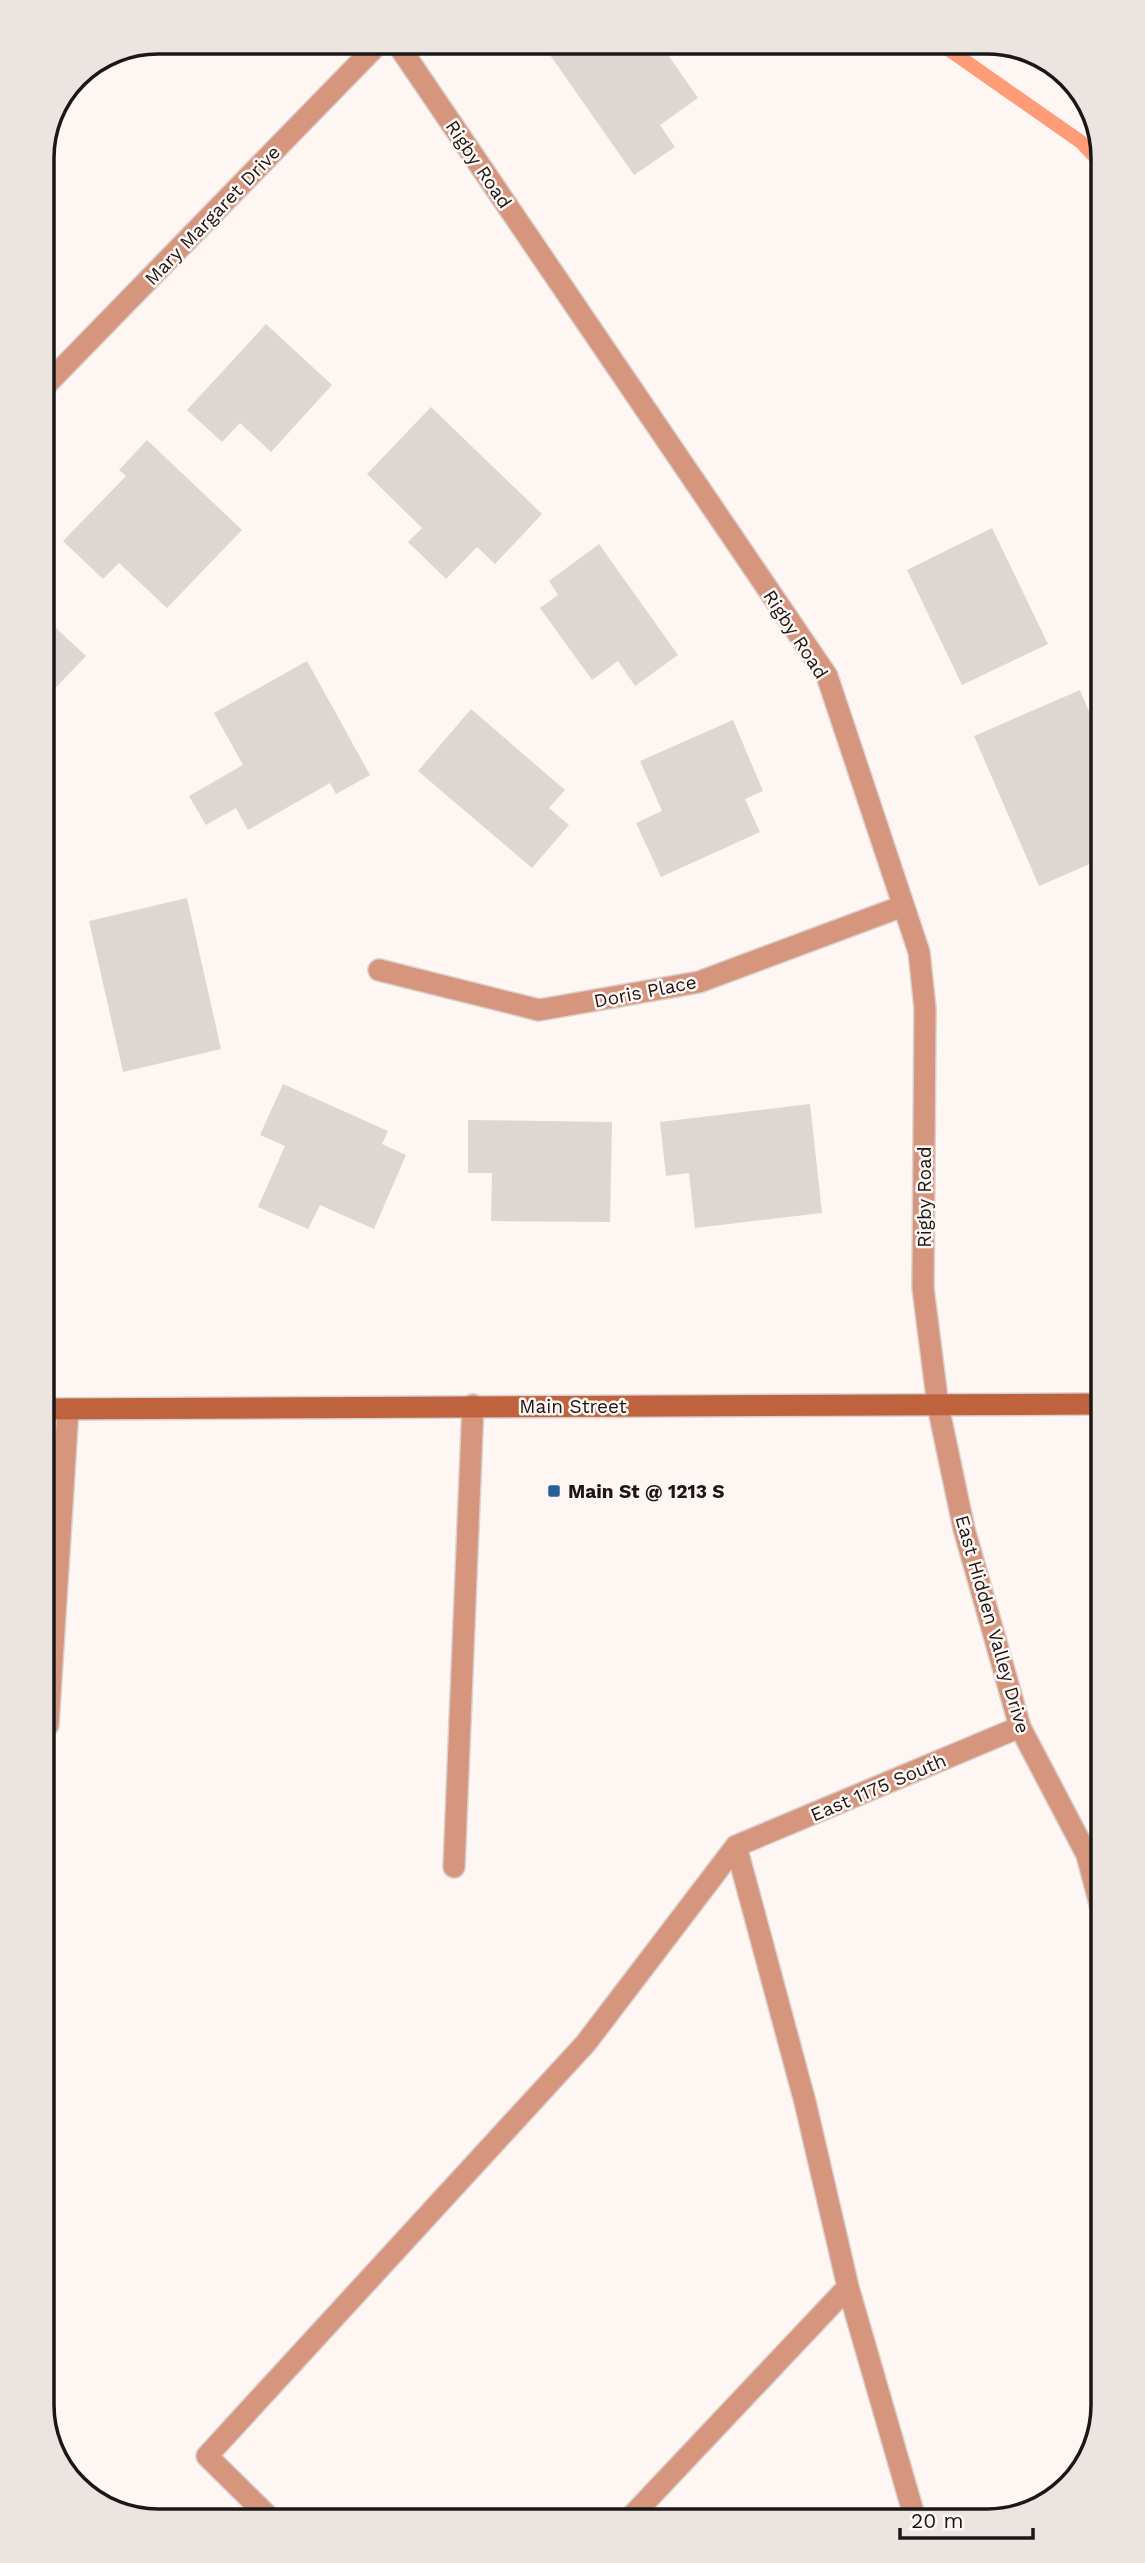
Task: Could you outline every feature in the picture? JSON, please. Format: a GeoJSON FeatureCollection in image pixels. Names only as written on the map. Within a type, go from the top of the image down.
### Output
{"type":"FeatureCollection","features":[{"type":"Feature","properties":{"kind":"main road","name":"Main Street"},"geometry":{"type":"LineString","coordinates":[[54,1409],[1091,1404]]}},
{"type":"Feature","properties":{"kind":"street","name":"Mary Margaret Drive"},"geometry":{"type":"LineString","coordinates":[[54,377],[368,54]]}},
{"type":"Feature","properties":{"kind":"street","name":"Rigby Road"},"geometry":{"type":"LineString","coordinates":[[404,54],[827,676],[919,952],[925,1008],[923,1288],[938,1406]]}},
{"type":"Feature","properties":{"kind":"street","name":"Doris Place"},"geometry":{"type":"LineString","coordinates":[[379,970],[539,1010],[699,982],[903,906]]}},
{"type":"Feature","properties":{"kind":"street"},"geometry":{"type":"LineString","coordinates":[[454,1867],[472,1405]]}},
{"type":"Feature","properties":{"kind":"street","name":"East Hidden Valley Drive"},"geometry":{"type":"LineString","coordinates":[[938,1406],[964,1529],[1020,1727],[1087,1855],[1091,1870]]}},
{"type":"Feature","properties":{"kind":"street"},"geometry":{"type":"LineString","coordinates":[[54,1630],[68,1409]]}},
{"type":"Feature","properties":{"kind":"street","name":"East 1175 South"},"geometry":{"type":"LineString","coordinates":[[736,1846],[1020,1727]]}},
{"type":"Feature","properties":{"kind":"street"},"geometry":{"type":"LineString","coordinates":[[736,1846],[805,2102],[848,2287],[912,2509]]}},
{"type":"Feature","properties":{"kind":"street"},"geometry":{"type":"LineString","coordinates":[[261,2509],[207,2456],[586,2043],[736,1846]]}},
{"type":"Feature","properties":{"kind":"street"},"geometry":{"type":"LineString","coordinates":[[639,2509],[848,2287]]}},
{"type":"Feature","properties":{"kind":"building"},"geometry":{"type":"Polygon","coordinates":[[[549,54],[667,54],[698,98],[660,125],[675,147],[634,175],[549,54]]]}},
{"type":"Feature","properties":{"kind":"building"},"geometry":{"type":"Polygon","coordinates":[[[266,324],[332,385],[271,452],[240,423],[222,442],[187,410],[266,324]]]}},
{"type":"Feature","properties":{"kind":"building"},"geometry":{"type":"Polygon","coordinates":[[[431,407],[542,514],[495,564],[477,547],[446,579],[408,542],[422,528],[367,474],[431,407]]]}},
{"type":"Feature","properties":{"kind":"building"},"geometry":{"type":"Polygon","coordinates":[[[147,440],[242,530],[167,608],[119,563],[103,579],[63,541],[126,476],[119,470],[147,440]]]}},
{"type":"Feature","properties":{"kind":"building"},"geometry":{"type":"Polygon","coordinates":[[[992,528],[1048,644],[962,685],[907,570],[992,528]]]}},
{"type":"Feature","properties":{"kind":"building"},"geometry":{"type":"Polygon","coordinates":[[[599,544],[678,655],[635,686],[618,661],[592,680],[540,608],[558,595],[549,581],[599,544]]]}},
{"type":"Feature","properties":{"kind":"building"},"geometry":{"type":"Polygon","coordinates":[[[54,626],[86,656],[54,690],[54,626]]]}},
{"type":"Feature","properties":{"kind":"building"},"geometry":{"type":"Polygon","coordinates":[[[307,661],[370,775],[336,794],[330,783],[248,830],[236,808],[206,825],[189,796],[243,765],[214,713],[307,661]]]}},
{"type":"Feature","properties":{"kind":"building"},"geometry":{"type":"Polygon","coordinates":[[[1080,690],[1091,716],[1091,863],[1039,886],[974,736],[1080,690]]]}},
{"type":"Feature","properties":{"kind":"building"},"geometry":{"type":"Polygon","coordinates":[[[471,709],[565,790],[549,808],[569,825],[532,868],[418,771],[471,709]]]}},
{"type":"Feature","properties":{"kind":"building"},"geometry":{"type":"Polygon","coordinates":[[[733,720],[763,791],[745,799],[760,832],[661,877],[636,823],[662,811],[640,761],[733,720]]]}},
{"type":"Feature","properties":{"kind":"building"},"geometry":{"type":"Polygon","coordinates":[[[187,898],[221,1049],[123,1072],[89,921],[187,898]]]}},
{"type":"Feature","properties":{"kind":"building"},"geometry":{"type":"Polygon","coordinates":[[[283,1084],[388,1131],[382,1144],[406,1155],[374,1229],[320,1205],[308,1229],[258,1207],[285,1146],[260,1135],[283,1084]]]}},
{"type":"Feature","properties":{"kind":"building"},"geometry":{"type":"Polygon","coordinates":[[[810,1104],[822,1213],[695,1228],[689,1173],[666,1176],[660,1122],[810,1104]]]}},
{"type":"Feature","properties":{"kind":"building"},"geometry":{"type":"Polygon","coordinates":[[[468,1120],[612,1122],[610,1222],[491,1221],[492,1173],[468,1173],[468,1120]]]}},
{"type":"Feature","properties":{"kind":"waterway"},"geometry":{"type":"LineString","coordinates":[[955,54],[1081,142],[1090,152]]}},
{"type":"Feature","properties":{"kind":"place","name":"Main St @ 1213 S"},"geometry":{"type":"Point","coordinates":[554,1491]}}]}
